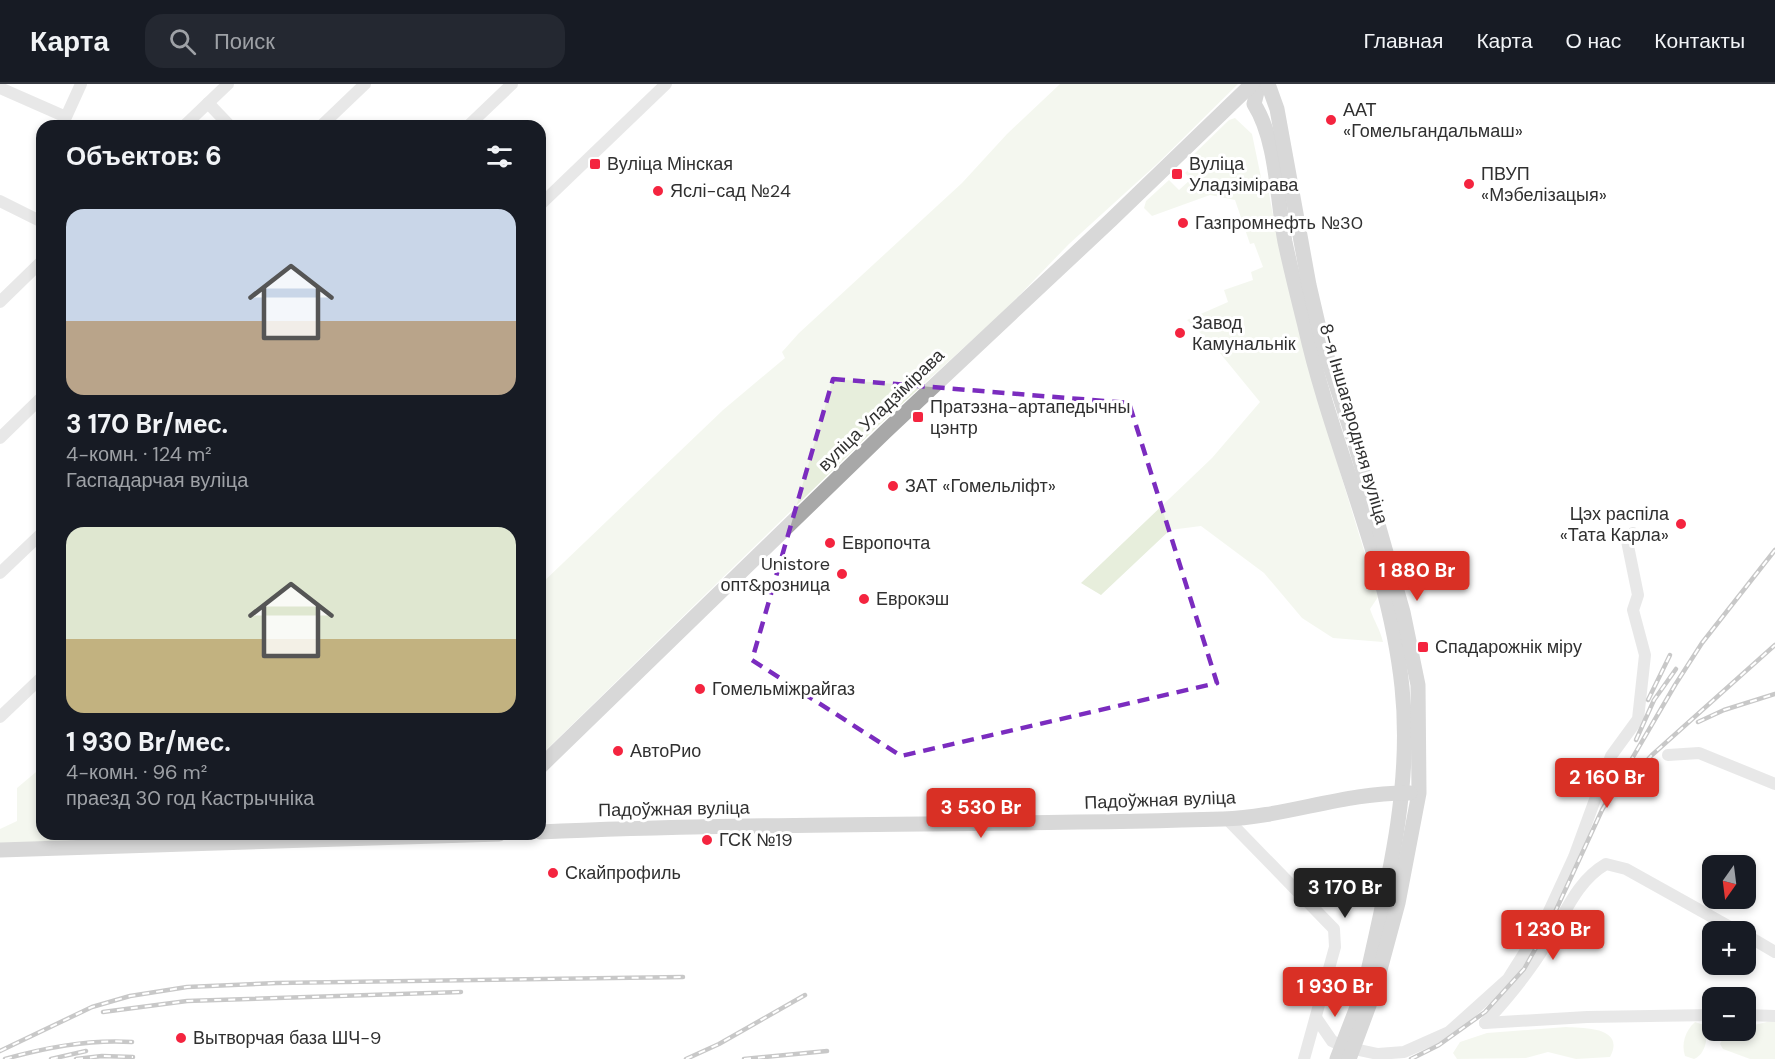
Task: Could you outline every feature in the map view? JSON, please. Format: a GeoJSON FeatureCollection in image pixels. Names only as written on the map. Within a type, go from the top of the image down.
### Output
{"type":"FeatureCollection","features":[{"type":"Feature","properties":{"kind":"main road","name":"вуліца Уладзімірава"},"geometry":{"type":"LineString","coordinates":[[546,761],[886,431],[1112,220],[1252,84]]}},
{"type":"Feature","properties":{"kind":"main road","name":"8-я Іншагародняя вуліца"},"geometry":{"type":"LineString","coordinates":[[1259,84],[1254,104],[1261,115],[1285,241],[1309,344],[1392,625],[1404,718],[1401,793],[1395,842],[1369,991],[1337,1059]]}},
{"type":"Feature","properties":{"kind":"main road","name":"8-я Іншагародняя вуліца"},"geometry":{"type":"LineString","coordinates":[[1268,84],[1277,109],[1296,217],[1323,341],[1403,612],[1418,685],[1419,793],[1401,892],[1348,1059]]}},
{"type":"Feature","properties":{"kind":"main road"},"geometry":{"type":"LineString","coordinates":[[1230,104],[1239,105],[1261,115]]}},
{"type":"Feature","properties":{"kind":"main road","name":"Падоўжная вуліца"},"geometry":{"type":"LineString","coordinates":[[546,832],[832,823],[1227,819],[1350,796],[1419,793]]}},
{"type":"Feature","properties":{"kind":"main road"},"geometry":{"type":"LineString","coordinates":[[0,850],[301,840]]}},
{"type":"Feature","properties":{"kind":"street"},"geometry":{"type":"LineString","coordinates":[[0,88],[66,117],[81,84]]}},
{"type":"Feature","properties":{"kind":"street"},"geometry":{"type":"LineString","coordinates":[[190,120],[228,84]]}},
{"type":"Feature","properties":{"kind":"street"},"geometry":{"type":"LineString","coordinates":[[327,120],[365,84]]}},
{"type":"Feature","properties":{"kind":"street"},"geometry":{"type":"LineString","coordinates":[[474,120],[512,84]]}},
{"type":"Feature","properties":{"kind":"street"},"geometry":{"type":"LineString","coordinates":[[546,199],[666,84]]}},
{"type":"Feature","properties":{"kind":"street"},"geometry":{"type":"LineString","coordinates":[[208,103],[224,120]]}},
{"type":"Feature","properties":{"kind":"street"},"geometry":{"type":"LineString","coordinates":[[0,201],[36,219]]}},
{"type":"Feature","properties":{"kind":"street"},"geometry":{"type":"LineString","coordinates":[[0,302],[36,267]]}},
{"type":"Feature","properties":{"kind":"street"},"geometry":{"type":"LineString","coordinates":[[0,438],[36,403]]}},
{"type":"Feature","properties":{"kind":"street"},"geometry":{"type":"LineString","coordinates":[[1317,1019],[1332,1041],[1377,1054],[1404,1052],[1449,1032],[1508,979],[1545,920],[1574,857],[1605,770],[1638,719],[1645,655],[1633,610],[1638,595],[1627,541],[1633,533]]}},
{"type":"Feature","properties":{"kind":"street"},"geometry":{"type":"LineString","coordinates":[[0,573],[36,539]]}},
{"type":"Feature","properties":{"kind":"street"},"geometry":{"type":"LineString","coordinates":[[0,717],[36,683]]}},
{"type":"Feature","properties":{"kind":"street"},"geometry":{"type":"LineString","coordinates":[[1668,755],[1699,753],[1775,784]]}},
{"type":"Feature","properties":{"kind":"street"},"geometry":{"type":"LineString","coordinates":[[1227,819],[1334,929],[1335,947],[1317,1019],[1304,1059]]}},
{"type":"Feature","properties":{"kind":"street"},"geometry":{"type":"LineString","coordinates":[[1702,1015],[1587,1017],[1485,1023],[1527,972],[1590,873],[1606,864],[1626,870],[1719,921]]}},
{"type":"Feature","properties":{"kind":"street"},"geometry":{"type":"LineString","coordinates":[[1756,941],[1775,952]]}},
{"type":"Feature","properties":{"kind":"street"},"geometry":{"type":"LineString","coordinates":[[1756,1015],[1775,1016]]}},
{"type":"Feature","properties":{"kind":"highlighted area"},"geometry":{"type":"Polygon","coordinates":[[[833,379],[1129,403],[1217,683],[901,756],[752,660],[833,379]]]}},
{"type":"Feature","properties":{"kind":"green space"},"geometry":{"type":"Polygon","coordinates":[[[1060,84],[1238,84],[1157,164],[1069,244],[1005,310],[880,424],[546,750],[546,579],[723,410],[785,358],[782,352],[799,333],[962,183],[1007,134],[1060,84]]]}},
{"type":"Feature","properties":{"kind":"green space"},"geometry":{"type":"Polygon","coordinates":[[[1235,118],[1252,134],[1262,182],[1267,182],[1302,339],[1378,597],[1370,609],[1383,642],[1333,638],[1302,618],[1264,573],[1201,526],[1170,530],[1101,595],[1081,583],[1212,458],[1260,402],[1215,347],[1187,320],[1228,302],[1224,290],[1253,280],[1251,272],[1263,267],[1254,243],[1250,244],[1235,200],[1210,195],[1152,216],[1144,208],[1146,201],[1169,180],[1179,190],[1191,179],[1185,173],[1198,160],[1193,155],[1229,120],[1235,118]]]}},
{"type":"Feature","properties":{"kind":"green space"},"geometry":{"type":"Polygon","coordinates":[[[36,772],[36,840],[124,840],[0,843],[0,829],[17,821],[17,788],[36,772]]]}},
{"type":"Feature","properties":{"kind":"green space"},"geometry":{"type":"Polygon","coordinates":[[[1775,1020],[1775,1059],[1750,1059],[1723,1049],[1720,1044],[1722,1041],[1756,1041],[1756,1025],[1775,1020]]]}},
{"type":"Feature","properties":{"kind":"green space"},"geometry":{"type":"Polygon","coordinates":[[[1695,1022],[1702,1024],[1702,1041],[1706,1041],[1704,1049],[1694,1059],[1685,1056],[1683,1047],[1686,1034],[1695,1022]]]}},
{"type":"Feature","properties":{"kind":"green space"},"geometry":{"type":"Polygon","coordinates":[[[1566,1027],[1592,1029],[1608,1035],[1613,1047],[1610,1057],[1576,1059],[1548,1052],[1526,1058],[1457,1059],[1453,1053],[1460,1042],[1487,1033],[1566,1027]]]}},
{"type":"Feature","properties":{"kind":"railway"},"geometry":{"type":"LineString","coordinates":[[1411,1059],[1439,1045],[1485,1012],[1524,969],[1550,923],[1602,810],[1675,685],[1702,643],[1775,550]]}},
{"type":"Feature","properties":{"kind":"railway"},"geometry":{"type":"LineString","coordinates":[[1628,781],[1652,755],[1775,645]]}},
{"type":"Feature","properties":{"kind":"railway"},"geometry":{"type":"LineString","coordinates":[[1648,700],[1670,655]]}},
{"type":"Feature","properties":{"kind":"railway"},"geometry":{"type":"LineString","coordinates":[[1636,740],[1654,700],[1676,669]]}},
{"type":"Feature","properties":{"kind":"railway"},"geometry":{"type":"LineString","coordinates":[[1698,722],[1724,710],[1775,694]]}},
{"type":"Feature","properties":{"kind":"railway"},"geometry":{"type":"LineString","coordinates":[[0,1051],[92,1007],[130,996],[187,987],[277,983],[683,977]]}},
{"type":"Feature","properties":{"kind":"railway"},"geometry":{"type":"LineString","coordinates":[[103,1012],[187,1001],[461,992]]}},
{"type":"Feature","properties":{"kind":"railway"},"geometry":{"type":"LineString","coordinates":[[686,1059],[719,1044],[805,995]]}},
{"type":"Feature","properties":{"kind":"railway"},"geometry":{"type":"LineString","coordinates":[[5,1059],[68,1045],[132,1042]]}},
{"type":"Feature","properties":{"kind":"railway"},"geometry":{"type":"LineString","coordinates":[[51,1059],[86,1051]]}},
{"type":"Feature","properties":{"kind":"railway"},"geometry":{"type":"LineString","coordinates":[[744,1059],[827,1051]]}},
{"type":"Feature","properties":{"kind":"railway"},"geometry":{"type":"LineString","coordinates":[[76,1059],[102,1056],[133,1057]]}},
{"type":"Feature","properties":{"kind":"place","name":"ААТ «Гомельгандальмаш»"},"geometry":{"type":"Point","coordinates":[1331,120]}},
{"type":"Feature","properties":{"kind":"place","name":"Вуліца Мінская"},"geometry":{"type":"Point","coordinates":[595,164]}},
{"type":"Feature","properties":{"kind":"place","name":"Вуліца Уладзімірава"},"geometry":{"type":"Point","coordinates":[1177,174]}},
{"type":"Feature","properties":{"kind":"place","name":"ПВУП «Мэбелізацыя»"},"geometry":{"type":"Point","coordinates":[1469,184]}},
{"type":"Feature","properties":{"kind":"place","name":"Яслі-сад №24"},"geometry":{"type":"Point","coordinates":[658,191]}},
{"type":"Feature","properties":{"kind":"place","name":"Газпромнефть №30"},"geometry":{"type":"Point","coordinates":[1183,223]}},
{"type":"Feature","properties":{"kind":"place","name":"Завод Камунальнік"},"geometry":{"type":"Point","coordinates":[1180,333]}},
{"type":"Feature","properties":{"kind":"place","name":"Пратэзна-артапедычны цэнтр"},"geometry":{"type":"Point","coordinates":[918,417]}},
{"type":"Feature","properties":{"kind":"place","name":"ЗАТ «Гомельліфт»"},"geometry":{"type":"Point","coordinates":[893,486]}},
{"type":"Feature","properties":{"kind":"place","name":"Цэх распіла «Тата Карла»"},"geometry":{"type":"Point","coordinates":[1681,524]}},
{"type":"Feature","properties":{"kind":"place","name":"Европочта"},"geometry":{"type":"Point","coordinates":[830,543]}},
{"type":"Feature","properties":{"kind":"place","name":"Unistore опт&розница"},"geometry":{"type":"Point","coordinates":[842,574]}},
{"type":"Feature","properties":{"kind":"place","name":"Еврокэш"},"geometry":{"type":"Point","coordinates":[864,599]}},
{"type":"Feature","properties":{"kind":"place","name":"Спадарожнік міру"},"geometry":{"type":"Point","coordinates":[1423,647]}},
{"type":"Feature","properties":{"kind":"place","name":"Гомельміжрайгаз"},"geometry":{"type":"Point","coordinates":[700,689]}},
{"type":"Feature","properties":{"kind":"place","name":"АвтоРио"},"geometry":{"type":"Point","coordinates":[618,751]}},
{"type":"Feature","properties":{"kind":"place","name":"ГСК №19"},"geometry":{"type":"Point","coordinates":[707,840]}},
{"type":"Feature","properties":{"kind":"place","name":"Скайпрофиль"},"geometry":{"type":"Point","coordinates":[553,873]}},
{"type":"Feature","properties":{"kind":"place","name":"Вытворчая база ШЧ-9"},"geometry":{"type":"Point","coordinates":[181,1038]}}]}
